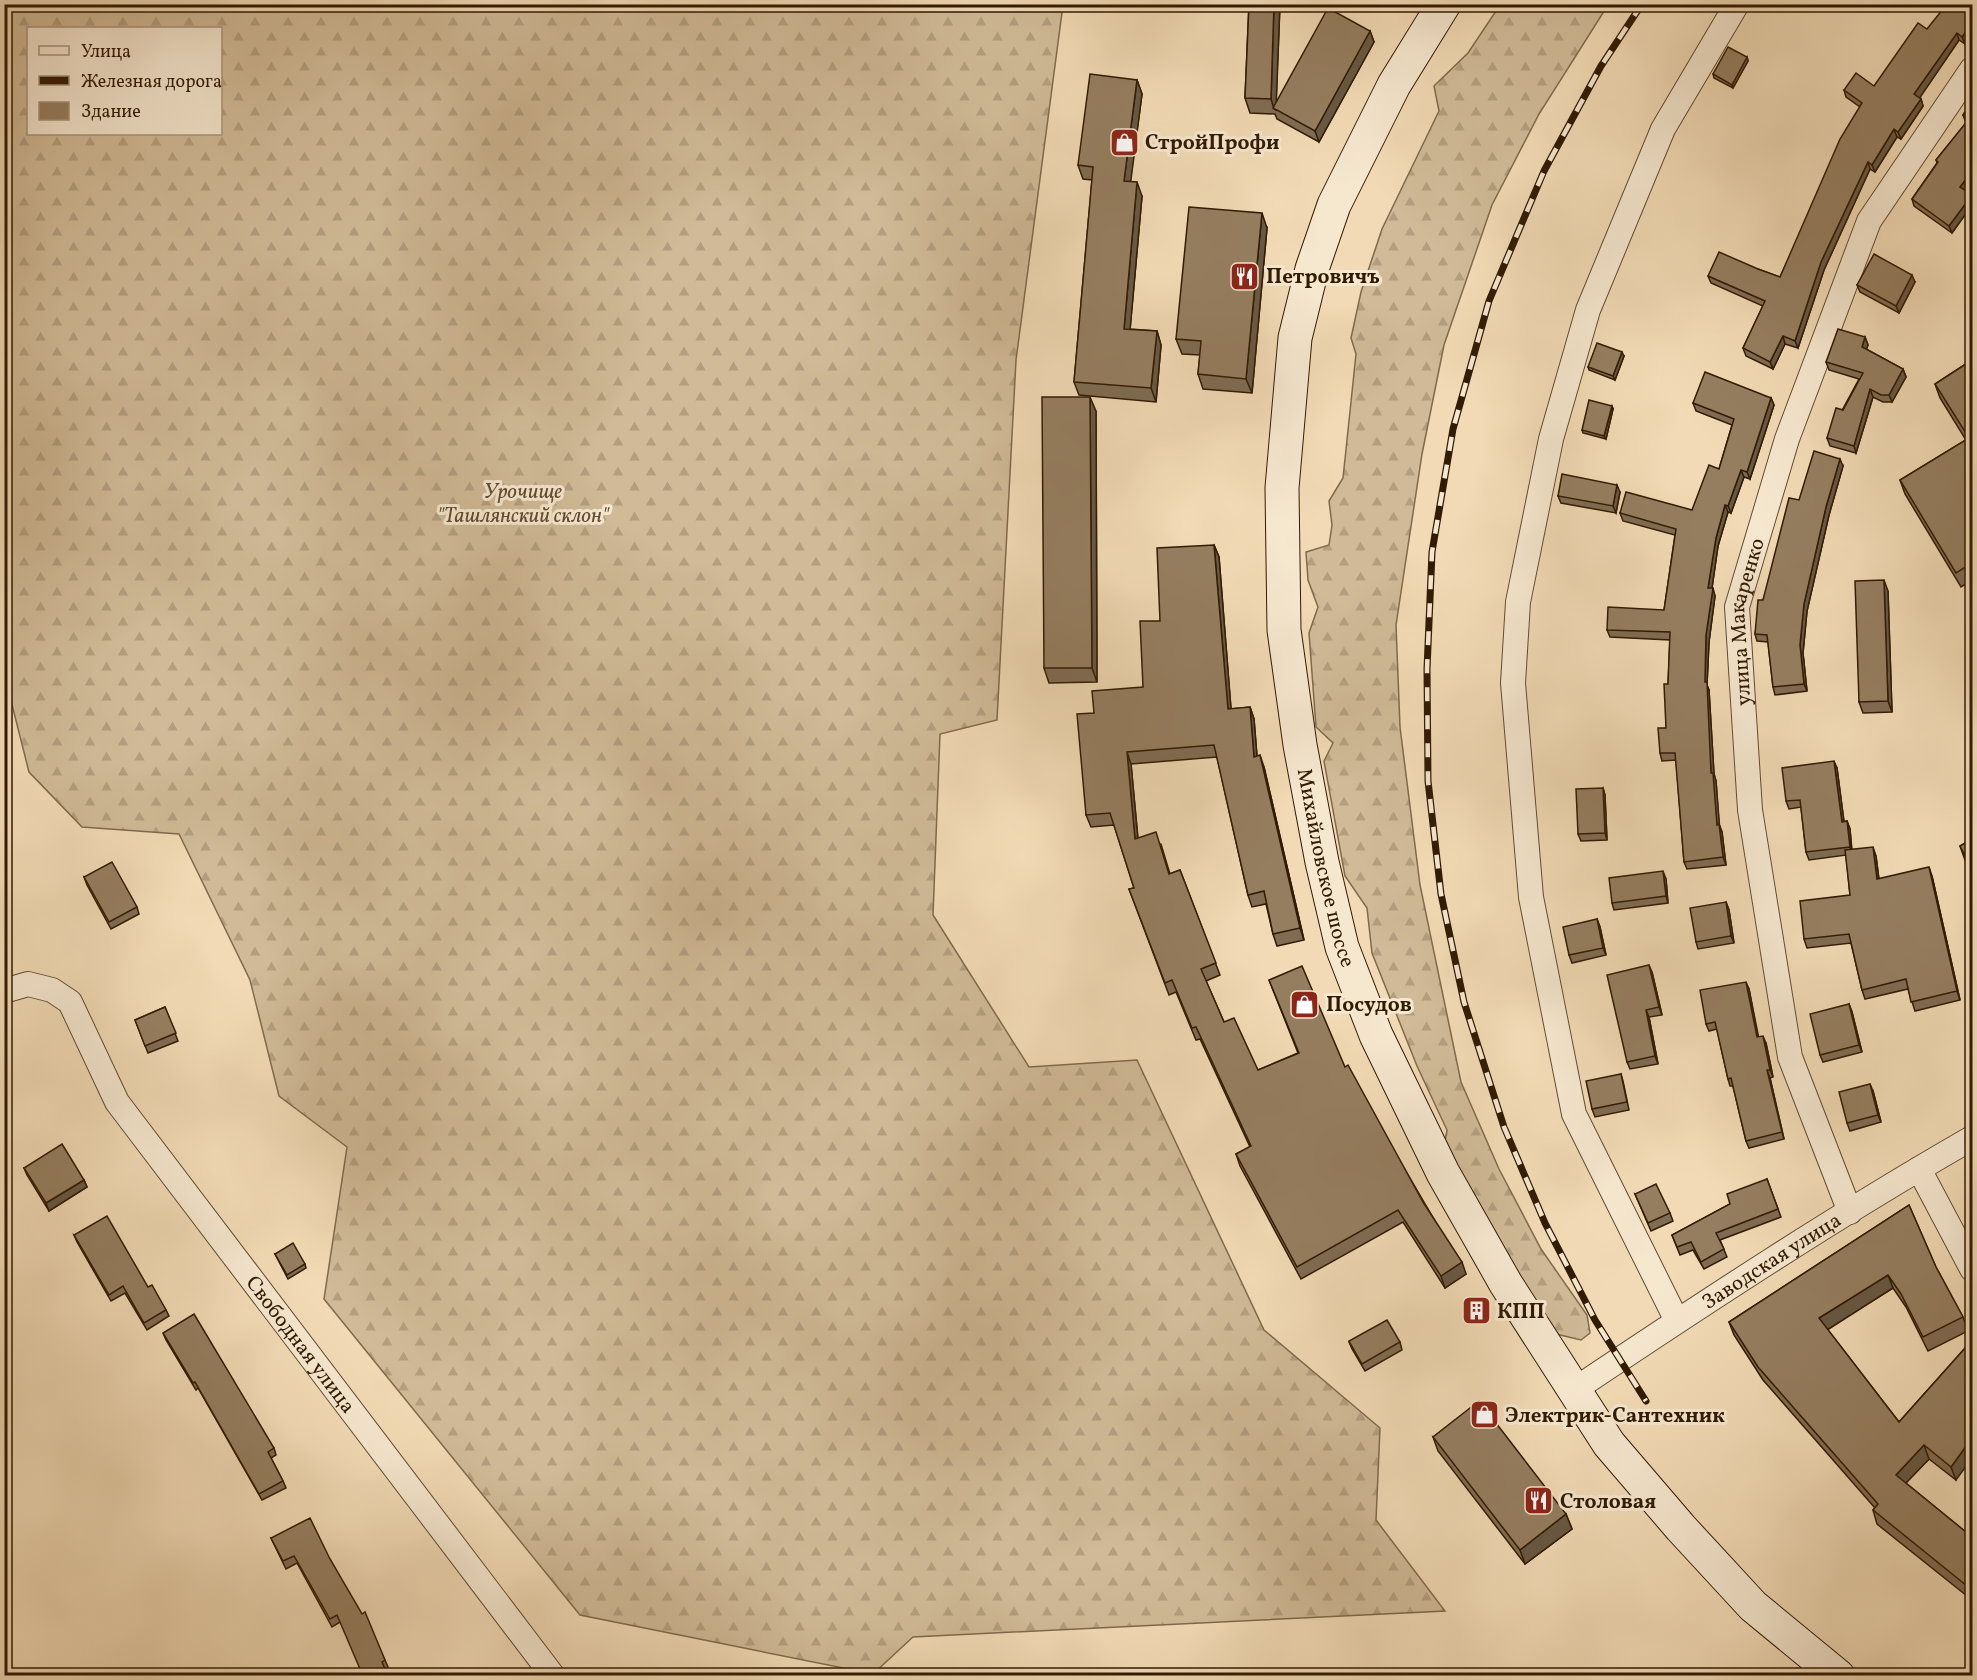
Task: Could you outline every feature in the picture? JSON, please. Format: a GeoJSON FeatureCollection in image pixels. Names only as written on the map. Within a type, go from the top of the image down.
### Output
{"type":"FeatureCollection","features":[{"type":"Feature","properties":{"kind":"main road","name":"Михайловское шоссе"},"geometry":{"type":"LineString","coordinates":[[1444,4],[1395,85],[1334,205],[1309,280],[1295,338],[1288,402],[1282,488],[1284,630],[1300,745],[1342,947],[1376,1035],[1443,1173],[1506,1284],[1609,1444],[1681,1528],[1753,1606],[1838,1676]]}},
{"type":"Feature","properties":{"kind":"street"},"geometry":{"type":"LineString","coordinates":[[1677,1321],[1574,1114],[1531,897],[1513,683],[1518,602],[1551,439],[1588,310],[1663,129],[1737,4]]}},
{"type":"Feature","properties":{"kind":"street","name":"улица Макаренко"},"geometry":{"type":"LineString","coordinates":[[1850,1212],[1790,1057],[1750,810],[1737,607],[1786,439],[1869,221],[1972,69]]}},
{"type":"Feature","properties":{"kind":"street","name":"Свободная улица"},"geometry":{"type":"LineString","coordinates":[[4,991],[28,984],[52,990],[70,1002],[117,1102],[553,1676]]}},
{"type":"Feature","properties":{"kind":"street","name":"Заводская улица"},"geometry":{"type":"LineString","coordinates":[[1574,1390],[1677,1321],[1919,1168],[1972,1138]]}},
{"type":"Feature","properties":{"kind":"street"},"geometry":{"type":"LineString","coordinates":[[1919,1168],[1972,1269]]}},
{"type":"Feature","properties":{"kind":"green space","name":"Урочище \"Ташлянский склон\""},"geometry":{"type":"Polygon","coordinates":[[[4,5],[1063,5],[1016,360],[997,720],[940,734],[933,915],[1029,1067],[1137,1060],[1264,1330],[1380,1428],[1376,1520],[1445,1611],[913,1637],[873,1674],[580,1615],[324,1299],[347,1147],[279,1096],[250,980],[179,834],[82,827],[29,772],[4,673],[4,5]]]}},
{"type":"Feature","properties":{"kind":"green space"},"geometry":{"type":"Polygon","coordinates":[[[1500,5],[1608,5],[1539,114],[1492,205],[1444,345],[1422,454],[1396,625],[1400,727],[1420,885],[1461,1082],[1499,1169],[1541,1249],[1587,1315],[1590,1333],[1581,1340],[1556,1334],[1506,1255],[1444,1147],[1447,1130],[1417,1066],[1372,953],[1367,908],[1345,876],[1324,761],[1333,743],[1316,727],[1309,633],[1318,607],[1308,580],[1306,552],[1329,545],[1332,525],[1329,501],[1343,478],[1356,354],[1351,338],[1361,292],[1382,229],[1439,111],[1434,86],[1468,53],[1500,5]]]}},
{"type":"Feature","properties":{"kind":"building"},"geometry":{"type":"Polygon","coordinates":[[[1249,4],[1274,4],[1271,99],[1245,98],[1249,4]]]}},
{"type":"Feature","properties":{"kind":"building"},"geometry":{"type":"Polygon","coordinates":[[[1947,4],[1972,4],[1972,24],[1962,37],[1957,33],[1914,94],[1921,99],[1898,132],[1894,129],[1872,165],[1868,162],[1821,262],[1795,341],[1783,336],[1770,362],[1743,348],[1765,301],[1708,276],[1719,252],[1780,277],[1840,139],[1862,103],[1844,90],[1856,73],[1874,86],[1918,23],[1927,29],[1947,4]]]}},
{"type":"Feature","properties":{"kind":"building"},"geometry":{"type":"Polygon","coordinates":[[[1328,8],[1370,31],[1315,131],[1273,108],[1328,8]]]}},
{"type":"Feature","properties":{"kind":"building"},"geometry":{"type":"Polygon","coordinates":[[[1728,47],[1747,57],[1732,85],[1713,74],[1728,47]]]}},
{"type":"Feature","properties":{"kind":"building"},"geometry":{"type":"Polygon","coordinates":[[[1090,74],[1137,80],[1124,181],[1137,182],[1124,329],[1157,331],[1151,388],[1074,382],[1093,167],[1078,165],[1090,74]]]}},
{"type":"Feature","properties":{"kind":"building"},"geometry":{"type":"Polygon","coordinates":[[[1972,100],[1972,171],[1960,187],[1972,195],[1949,226],[1912,199],[1938,162],[1936,160],[1969,119],[1963,115],[1972,100]]]}},
{"type":"Feature","properties":{"kind":"building"},"geometry":{"type":"Polygon","coordinates":[[[1189,207],[1262,213],[1246,379],[1198,374],[1201,341],[1176,339],[1189,207]]]}},
{"type":"Feature","properties":{"kind":"building"},"geometry":{"type":"Polygon","coordinates":[[[1874,254],[1912,275],[1896,306],[1857,285],[1874,254]]]}},
{"type":"Feature","properties":{"kind":"building"},"geometry":{"type":"Polygon","coordinates":[[[1838,329],[1865,337],[1862,347],[1903,369],[1889,395],[1881,395],[1870,389],[1854,446],[1827,438],[1836,408],[1843,410],[1863,373],[1826,362],[1838,329]]]}},
{"type":"Feature","properties":{"kind":"building"},"geometry":{"type":"Polygon","coordinates":[[[1597,343],[1622,352],[1613,376],[1588,367],[1597,343]]]}},
{"type":"Feature","properties":{"kind":"building"},"geometry":{"type":"Polygon","coordinates":[[[1972,360],[1972,563],[1956,573],[1900,480],[1969,438],[1935,384],[1972,360]]]}},
{"type":"Feature","properties":{"kind":"building"},"geometry":{"type":"Polygon","coordinates":[[[1705,372],[1771,398],[1747,472],[1741,470],[1728,506],[1725,505],[1716,538],[1708,588],[1713,588],[1706,635],[1705,682],[1707,682],[1711,773],[1713,773],[1717,825],[1719,824],[1723,857],[1684,862],[1675,753],[1660,753],[1658,728],[1666,728],[1664,684],[1668,684],[1670,632],[1607,630],[1608,607],[1664,610],[1676,529],[1620,513],[1626,492],[1692,510],[1709,465],[1719,469],[1734,419],[1693,403],[1705,372]]]}},
{"type":"Feature","properties":{"kind":"building"},"geometry":{"type":"Polygon","coordinates":[[[1042,397],[1090,397],[1092,668],[1044,668],[1042,397]]]}},
{"type":"Feature","properties":{"kind":"building"},"geometry":{"type":"Polygon","coordinates":[[[1589,400],[1612,406],[1604,436],[1582,430],[1589,400]]]}},
{"type":"Feature","properties":{"kind":"building"},"geometry":{"type":"Polygon","coordinates":[[[1814,451],[1840,459],[1826,507],[1804,604],[1800,645],[1804,684],[1773,687],[1767,635],[1755,634],[1758,600],[1763,600],[1789,498],[1799,500],[1814,451]]]}},
{"type":"Feature","properties":{"kind":"building"},"geometry":{"type":"Polygon","coordinates":[[[1562,474],[1617,485],[1613,506],[1558,496],[1562,474]]]}},
{"type":"Feature","properties":{"kind":"building"},"geometry":{"type":"Polygon","coordinates":[[[1214,545],[1228,709],[1250,707],[1254,757],[1260,755],[1300,928],[1273,934],[1264,891],[1248,895],[1214,745],[1127,752],[1135,839],[1156,832],[1169,874],[1180,870],[1216,963],[1201,969],[1224,1022],[1234,1018],[1258,1070],[1299,1053],[1269,980],[1302,966],[1345,1067],[1348,1065],[1423,1202],[1462,1262],[1441,1276],[1398,1210],[1297,1267],[1236,1154],[1251,1146],[1196,1027],[1192,1028],[1172,980],[1165,983],[1129,889],[1134,888],[1110,813],[1086,815],[1077,714],[1094,713],[1092,691],[1143,687],[1140,621],[1160,621],[1157,548],[1214,545]]]}},
{"type":"Feature","properties":{"kind":"building"},"geometry":{"type":"Polygon","coordinates":[[[1884,580],[1888,701],[1859,702],[1855,581],[1884,580]]]}},
{"type":"Feature","properties":{"kind":"building"},"geometry":{"type":"Polygon","coordinates":[[[1834,761],[1842,822],[1847,821],[1850,847],[1806,852],[1800,800],[1786,801],[1782,768],[1834,761]]]}},
{"type":"Feature","properties":{"kind":"building"},"geometry":{"type":"Polygon","coordinates":[[[1603,788],[1605,833],[1578,834],[1576,789],[1603,788]]]}},
{"type":"Feature","properties":{"kind":"building"},"geometry":{"type":"Polygon","coordinates":[[[1972,839],[1972,869],[1960,846],[1972,839]]]}},
{"type":"Feature","properties":{"kind":"building"},"geometry":{"type":"Polygon","coordinates":[[[1873,847],[1877,879],[1929,867],[1957,991],[1911,1002],[1906,979],[1862,990],[1849,934],[1804,939],[1800,901],[1850,895],[1845,850],[1873,847]]]}},
{"type":"Feature","properties":{"kind":"building"},"geometry":{"type":"Polygon","coordinates":[[[112,862],[137,907],[109,922],[84,877],[112,862]]]}},
{"type":"Feature","properties":{"kind":"building"},"geometry":{"type":"Polygon","coordinates":[[[1663,871],[1666,896],[1612,903],[1609,878],[1663,871]]]}},
{"type":"Feature","properties":{"kind":"building"},"geometry":{"type":"Polygon","coordinates":[[[1726,902],[1731,936],[1696,942],[1690,908],[1726,902]]]}},
{"type":"Feature","properties":{"kind":"building"},"geometry":{"type":"Polygon","coordinates":[[[1597,919],[1603,948],[1569,955],[1563,927],[1597,919]]]}},
{"type":"Feature","properties":{"kind":"building"},"geometry":{"type":"Polygon","coordinates":[[[1649,965],[1659,1007],[1646,1010],[1655,1056],[1627,1062],[1607,975],[1649,965]]]}},
{"type":"Feature","properties":{"kind":"building"},"geometry":{"type":"Polygon","coordinates":[[[1746,982],[1757,1037],[1763,1036],[1770,1070],[1767,1070],[1782,1132],[1746,1141],[1715,1022],[1706,1024],[1700,990],[1746,982]]]}},
{"type":"Feature","properties":{"kind":"building"},"geometry":{"type":"Polygon","coordinates":[[[1849,1004],[1859,1045],[1820,1055],[1810,1014],[1849,1004]]]}},
{"type":"Feature","properties":{"kind":"building"},"geometry":{"type":"Polygon","coordinates":[[[165,1007],[176,1033],[145,1046],[135,1020],[165,1007]]]}},
{"type":"Feature","properties":{"kind":"building"},"geometry":{"type":"Polygon","coordinates":[[[1621,1074],[1627,1102],[1592,1109],[1586,1081],[1621,1074]]]}},
{"type":"Feature","properties":{"kind":"building"},"geometry":{"type":"Polygon","coordinates":[[[1870,1084],[1878,1115],[1847,1123],[1839,1092],[1870,1084]]]}},
{"type":"Feature","properties":{"kind":"building"},"geometry":{"type":"Polygon","coordinates":[[[62,1144],[84,1180],[46,1203],[24,1168],[62,1144]]]}},
{"type":"Feature","properties":{"kind":"building"},"geometry":{"type":"Polygon","coordinates":[[[1767,1179],[1778,1209],[1716,1233],[1724,1249],[1701,1262],[1691,1242],[1677,1247],[1672,1235],[1730,1204],[1727,1194],[1767,1179]]]}},
{"type":"Feature","properties":{"kind":"building"},"geometry":{"type":"Polygon","coordinates":[[[1656,1184],[1670,1213],[1648,1223],[1635,1194],[1656,1184]]]}},
{"type":"Feature","properties":{"kind":"building"},"geometry":{"type":"Polygon","coordinates":[[[1909,1205],[1936,1267],[1963,1317],[1923,1337],[1901,1294],[1888,1275],[1819,1318],[1899,1422],[1967,1346],[1972,1352],[1972,1438],[1951,1467],[1924,1445],[1896,1475],[1972,1537],[1972,1590],[1873,1510],[1878,1504],[1758,1367],[1729,1322],[1909,1205]]]}},
{"type":"Feature","properties":{"kind":"building"},"geometry":{"type":"Polygon","coordinates":[[[107,1216],[148,1287],[152,1285],[166,1310],[144,1323],[123,1286],[109,1295],[74,1235],[107,1216]]]}},
{"type":"Feature","properties":{"kind":"building"},"geometry":{"type":"Polygon","coordinates":[[[293,1243],[305,1264],[287,1275],[275,1254],[293,1243]]]}},
{"type":"Feature","properties":{"kind":"building"},"geometry":{"type":"Polygon","coordinates":[[[194,1314],[274,1448],[268,1452],[283,1481],[259,1494],[195,1382],[193,1383],[163,1333],[194,1314]]]}},
{"type":"Feature","properties":{"kind":"building"},"geometry":{"type":"Polygon","coordinates":[[[1387,1320],[1400,1342],[1362,1364],[1349,1341],[1387,1320]]]}},
{"type":"Feature","properties":{"kind":"building"},"geometry":{"type":"Polygon","coordinates":[[[1479,1401],[1566,1514],[1520,1550],[1433,1437],[1479,1401]]]}},
{"type":"Feature","properties":{"kind":"building"},"geometry":{"type":"Polygon","coordinates":[[[310,1518],[330,1559],[362,1614],[365,1612],[385,1660],[382,1662],[388,1676],[363,1676],[337,1615],[330,1619],[294,1556],[283,1561],[271,1538],[310,1518]]]}},
{"type":"Feature","properties":{"kind":"railway"},"geometry":{"type":"LineString","coordinates":[[1642,4],[1601,66],[1544,171],[1489,301],[1453,429],[1432,552],[1427,669],[1428,781],[1441,894],[1464,1002],[1504,1127],[1545,1223],[1595,1320],[1646,1401]]}},
{"type":"Feature","properties":{"kind":"place","name":"СтройПрофи"},"geometry":{"type":"Point","coordinates":[1124,142]}},
{"type":"Feature","properties":{"kind":"place","name":"Петровичъ"},"geometry":{"type":"Point","coordinates":[1245,276]}},
{"type":"Feature","properties":{"kind":"place","name":"Посудов"},"geometry":{"type":"Point","coordinates":[1305,1004]}},
{"type":"Feature","properties":{"kind":"place","name":"КПП"},"geometry":{"type":"Point","coordinates":[1476,1311]}},
{"type":"Feature","properties":{"kind":"place","name":"Электрик-Сантехник"},"geometry":{"type":"Point","coordinates":[1484,1415]}},
{"type":"Feature","properties":{"kind":"place","name":"Столовая"},"geometry":{"type":"Point","coordinates":[1539,1501]}}]}
